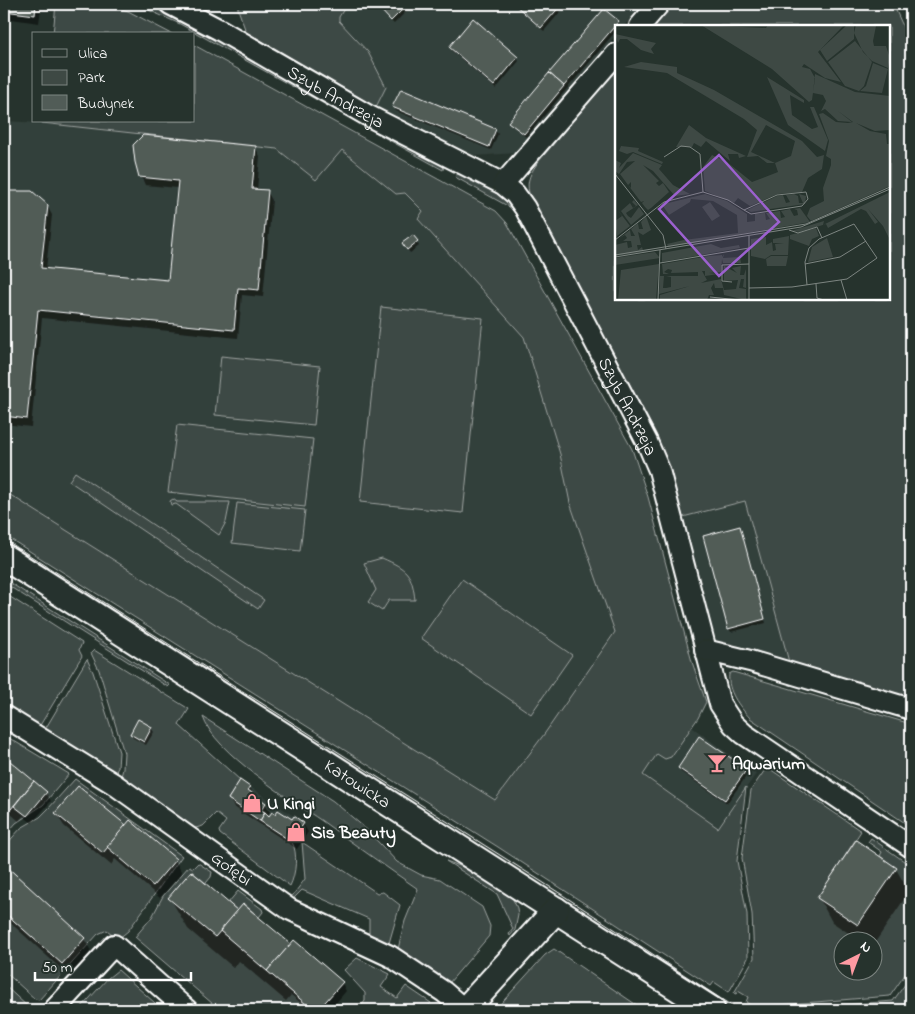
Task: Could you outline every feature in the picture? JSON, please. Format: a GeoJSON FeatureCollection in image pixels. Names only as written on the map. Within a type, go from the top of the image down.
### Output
{"type":"FeatureCollection","features":[{"type":"Feature","properties":{"kind":"street","name":"Szyb Andrzeja"},"geometry":{"type":"LineString","coordinates":[[170,4],[220,30],[367,114],[503,184],[515,194],[525,208],[647,442],[659,470],[720,704],[733,724],[744,734],[911,847]]}},
{"type":"Feature","properties":{"kind":"street"},"geometry":{"type":"LineString","coordinates":[[641,25],[659,4]]}},
{"type":"Feature","properties":{"kind":"street"},"geometry":{"type":"LineString","coordinates":[[503,184],[615,55]]}},
{"type":"Feature","properties":{"kind":"street","name":"Katowicka"},"geometry":{"type":"LineString","coordinates":[[4,557],[712,1010]]}},
{"type":"Feature","properties":{"kind":"street"},"geometry":{"type":"LineString","coordinates":[[705,650],[750,661],[911,709]]}},
{"type":"Feature","properties":{"kind":"street","name":"Gołębi"},"geometry":{"type":"LineString","coordinates":[[4,716],[114,784],[289,909],[390,956],[444,992],[465,1010]]}},
{"type":"Feature","properties":{"kind":"street"},"geometry":{"type":"LineString","coordinates":[[465,1010],[556,910]]}},
{"type":"Feature","properties":{"kind":"street"},"geometry":{"type":"LineString","coordinates":[[54,1010],[114,945],[187,1010]]}},
{"type":"Feature","properties":{"kind":"shaded area"},"geometry":{"type":"Polygon","coordinates":[[[347,4],[643,4],[625,25],[615,25],[615,36],[517,153],[475,156],[376,107],[385,87],[368,52],[339,21],[339,17],[347,4]]]}},
{"type":"Feature","properties":{"kind":"shaded area"},"geometry":{"type":"Polygon","coordinates":[[[4,121],[42,123],[277,149],[316,179],[342,150],[396,194],[405,193],[423,211],[418,219],[524,337],[560,454],[570,503],[615,632],[545,733],[495,800],[4,491],[4,121]]]}},
{"type":"Feature","properties":{"kind":"shaded area"},"geometry":{"type":"Polygon","coordinates":[[[745,501],[789,662],[715,642],[683,517],[745,501]]]}},
{"type":"Feature","properties":{"kind":"shaded area"},"geometry":{"type":"Polygon","coordinates":[[[692,727],[756,774],[718,828],[642,774],[657,754],[671,757],[692,727]]]}},
{"type":"Feature","properties":{"kind":"shaded area"},"geometry":{"type":"Polygon","coordinates":[[[240,780],[304,823],[292,842],[228,799],[240,780]]]}},
{"type":"Feature","properties":{"kind":"green space"},"geometry":{"type":"Polygon","coordinates":[[[56,4],[107,4],[128,11],[168,32],[53,32],[56,4]]]}},
{"type":"Feature","properties":{"kind":"green space"},"geometry":{"type":"Polygon","coordinates":[[[135,4],[151,4],[162,8],[444,164],[443,170],[195,32],[135,4]]]}},
{"type":"Feature","properties":{"kind":"green space"},"geometry":{"type":"Polygon","coordinates":[[[238,4],[347,4],[339,17],[339,21],[368,52],[386,87],[376,107],[246,32],[238,4]]]}},
{"type":"Feature","properties":{"kind":"green space"},"geometry":{"type":"Polygon","coordinates":[[[674,4],[893,4],[911,44],[911,698],[789,662],[745,501],[683,517],[656,434],[528,188],[529,180],[536,165],[615,71],[615,300],[890,300],[890,25],[655,25],[674,4]]]}},
{"type":"Feature","properties":{"kind":"green space"},"geometry":{"type":"Polygon","coordinates":[[[195,46],[496,211],[507,223],[632,449],[648,497],[692,662],[706,702],[698,718],[671,757],[665,759],[657,754],[643,775],[718,828],[746,787],[737,861],[747,914],[748,958],[729,992],[714,982],[711,986],[498,847],[4,535],[4,491],[495,800],[545,733],[615,632],[570,503],[560,454],[524,337],[418,219],[423,211],[405,193],[396,194],[342,150],[316,180],[277,149],[42,123],[195,122],[195,46]]]}},
{"type":"Feature","properties":{"kind":"green space"},"geometry":{"type":"Polygon","coordinates":[[[459,172],[502,195],[514,208],[455,177],[459,172]]]}},
{"type":"Feature","properties":{"kind":"green space"},"geometry":{"type":"Polygon","coordinates":[[[381,307],[483,318],[463,513],[360,502],[381,307]]]}},
{"type":"Feature","properties":{"kind":"green space"},"geometry":{"type":"Polygon","coordinates":[[[221,356],[320,366],[314,425],[215,415],[221,356]]]}},
{"type":"Feature","properties":{"kind":"green space"},"geometry":{"type":"Polygon","coordinates":[[[177,425],[313,439],[305,507],[168,492],[177,425]]]}},
{"type":"Feature","properties":{"kind":"green space"},"geometry":{"type":"Polygon","coordinates":[[[75,472],[264,600],[258,609],[69,481],[75,472]]]}},
{"type":"Feature","properties":{"kind":"green space"},"geometry":{"type":"Polygon","coordinates":[[[173,499],[177,502],[230,502],[226,522],[219,535],[176,504],[171,505],[170,501],[173,499]]]}},
{"type":"Feature","properties":{"kind":"green space"},"geometry":{"type":"Polygon","coordinates":[[[237,503],[305,510],[300,551],[232,543],[237,503]]]}},
{"type":"Feature","properties":{"kind":"green space"},"geometry":{"type":"Polygon","coordinates":[[[382,558],[397,565],[407,573],[412,584],[415,600],[389,600],[382,611],[368,602],[376,590],[364,563],[382,558]]]}},
{"type":"Feature","properties":{"kind":"green space"},"geometry":{"type":"Polygon","coordinates":[[[4,579],[170,685],[168,687],[4,583],[4,579]]]}},
{"type":"Feature","properties":{"kind":"green space"},"geometry":{"type":"Polygon","coordinates":[[[462,579],[572,655],[531,714],[421,638],[462,579]]]}},
{"type":"Feature","properties":{"kind":"green space"},"geometry":{"type":"Polygon","coordinates":[[[4,593],[82,643],[79,650],[82,656],[39,727],[4,707],[4,593]]]}},
{"type":"Feature","properties":{"kind":"green space"},"geometry":{"type":"Polygon","coordinates":[[[94,650],[189,709],[179,725],[240,780],[228,799],[292,842],[296,864],[290,886],[220,834],[219,831],[226,821],[216,813],[203,826],[192,829],[120,780],[124,753],[99,670],[91,653],[94,650]]]}},
{"type":"Feature","properties":{"kind":"green space"},"geometry":{"type":"Polygon","coordinates":[[[87,659],[119,752],[118,767],[114,776],[44,731],[87,659]]]}},
{"type":"Feature","properties":{"kind":"green space"},"geometry":{"type":"Polygon","coordinates":[[[733,672],[911,724],[911,827],[750,718],[732,692],[729,674],[733,672]]]}},
{"type":"Feature","properties":{"kind":"green space"},"geometry":{"type":"Polygon","coordinates":[[[203,717],[333,801],[365,828],[397,862],[421,875],[440,879],[482,907],[490,926],[489,936],[449,983],[398,949],[405,921],[418,889],[237,760],[210,731],[203,717]]]}},
{"type":"Feature","properties":{"kind":"green space"},"geometry":{"type":"Polygon","coordinates":[[[4,735],[69,774],[43,805],[16,823],[4,837],[4,735]]]}},
{"type":"Feature","properties":{"kind":"green space"},"geometry":{"type":"Polygon","coordinates":[[[767,767],[861,831],[818,898],[858,925],[896,868],[880,856],[882,852],[868,842],[871,838],[911,866],[911,966],[890,996],[753,1007],[746,1002],[748,997],[738,991],[736,994],[734,993],[754,958],[752,914],[742,858],[751,790],[767,767]]]}},
{"type":"Feature","properties":{"kind":"green space"},"geometry":{"type":"Polygon","coordinates":[[[75,779],[182,856],[128,931],[118,939],[107,930],[98,934],[39,1000],[35,999],[4,971],[4,847],[21,828],[40,817],[75,779]]]}},
{"type":"Feature","properties":{"kind":"green space"},"geometry":{"type":"Polygon","coordinates":[[[302,842],[377,893],[383,892],[400,905],[389,943],[369,936],[369,919],[302,890],[292,900],[290,899],[305,879],[302,842]]]}},
{"type":"Feature","properties":{"kind":"green space"},"geometry":{"type":"Polygon","coordinates":[[[446,861],[474,871],[511,895],[518,915],[515,930],[510,936],[509,934],[513,929],[497,894],[446,861]]]}},
{"type":"Feature","properties":{"kind":"green space"},"geometry":{"type":"Polygon","coordinates":[[[198,863],[212,872],[211,877],[206,883],[191,871],[215,937],[220,931],[313,1010],[220,1010],[135,937],[152,917],[163,896],[189,866],[193,868],[198,863]]]}},
{"type":"Feature","properties":{"kind":"green space"},"geometry":{"type":"Polygon","coordinates":[[[238,891],[262,909],[263,912],[259,917],[244,904],[238,911],[228,903],[238,891]]]}},
{"type":"Feature","properties":{"kind":"green space"},"geometry":{"type":"Polygon","coordinates":[[[554,949],[644,1010],[495,1010],[545,955],[554,949]]]}},
{"type":"Feature","properties":{"kind":"green space"},"geometry":{"type":"Polygon","coordinates":[[[357,958],[390,974],[381,987],[397,998],[406,986],[431,1003],[424,1010],[358,1010],[365,1001],[365,993],[344,970],[357,958]]]}},
{"type":"Feature","properties":{"kind":"green space"},"geometry":{"type":"Polygon","coordinates":[[[118,970],[155,1003],[149,1010],[79,1010],[108,978],[118,970]]]}},
{"type":"Feature","properties":{"kind":"green space"},"geometry":{"type":"Polygon","coordinates":[[[911,976],[911,1010],[784,1010],[893,1001],[911,976]]]}},
{"type":"Feature","properties":{"kind":"green space"},"geometry":{"type":"Polygon","coordinates":[[[4,985],[29,1010],[8,1010],[12,1006],[4,999],[4,985]]]}},
{"type":"Feature","properties":{"kind":"building"},"geometry":{"type":"Polygon","coordinates":[[[4,4],[36,4],[35,15],[4,11],[4,4]]]}},
{"type":"Feature","properties":{"kind":"building"},"geometry":{"type":"Polygon","coordinates":[[[379,4],[408,4],[391,21],[377,6],[379,4]]]}},
{"type":"Feature","properties":{"kind":"building"},"geometry":{"type":"Polygon","coordinates":[[[514,4],[562,4],[541,28],[514,4]]]}},
{"type":"Feature","properties":{"kind":"building"},"geometry":{"type":"Polygon","coordinates":[[[604,9],[619,21],[564,86],[549,73],[604,9]]]}},
{"type":"Feature","properties":{"kind":"building"},"geometry":{"type":"Polygon","coordinates":[[[473,18],[518,57],[494,86],[449,47],[473,18]]]}},
{"type":"Feature","properties":{"kind":"building"},"geometry":{"type":"Polygon","coordinates":[[[549,73],[564,86],[524,134],[508,122],[549,73]]]}},
{"type":"Feature","properties":{"kind":"building"},"geometry":{"type":"Polygon","coordinates":[[[401,89],[496,129],[489,147],[392,107],[401,89]]]}},
{"type":"Feature","properties":{"kind":"building"},"geometry":{"type":"Polygon","coordinates":[[[143,135],[256,146],[252,189],[268,190],[259,290],[238,288],[234,330],[38,310],[27,419],[4,416],[4,202],[7,201],[8,191],[32,191],[48,205],[41,268],[168,280],[178,181],[139,177],[133,145],[143,135]]]}},
{"type":"Feature","properties":{"kind":"building"},"geometry":{"type":"Polygon","coordinates":[[[413,235],[418,241],[407,250],[402,243],[413,235]]]}},
{"type":"Feature","properties":{"kind":"building"},"geometry":{"type":"Polygon","coordinates":[[[740,526],[765,619],[728,629],[703,536],[740,526]]]}},
{"type":"Feature","properties":{"kind":"building"},"geometry":{"type":"Polygon","coordinates":[[[138,719],[152,727],[144,742],[130,734],[138,719]]]}},
{"type":"Feature","properties":{"kind":"building"},"geometry":{"type":"Polygon","coordinates":[[[699,736],[747,769],[725,800],[678,768],[699,736]]]}},
{"type":"Feature","properties":{"kind":"building"},"geometry":{"type":"Polygon","coordinates":[[[4,756],[34,781],[11,809],[4,803],[4,756]]]}},
{"type":"Feature","properties":{"kind":"building"},"geometry":{"type":"Polygon","coordinates":[[[240,780],[250,787],[248,790],[266,803],[261,810],[265,812],[260,821],[228,799],[240,780]]]}},
{"type":"Feature","properties":{"kind":"building"},"geometry":{"type":"Polygon","coordinates":[[[34,781],[47,792],[27,816],[14,806],[34,781]]]}},
{"type":"Feature","properties":{"kind":"building"},"geometry":{"type":"Polygon","coordinates":[[[78,786],[126,825],[103,853],[55,813],[78,786]]]}},
{"type":"Feature","properties":{"kind":"building"},"geometry":{"type":"Polygon","coordinates":[[[278,810],[292,819],[294,816],[304,823],[292,842],[260,821],[265,812],[269,816],[272,812],[275,814],[278,810]]]}},
{"type":"Feature","properties":{"kind":"building"},"geometry":{"type":"Polygon","coordinates":[[[130,820],[176,859],[153,886],[107,847],[130,820]]]}},
{"type":"Feature","properties":{"kind":"building"},"geometry":{"type":"Polygon","coordinates":[[[856,840],[897,868],[858,925],[817,898],[856,840]]]}},
{"type":"Feature","properties":{"kind":"building"},"geometry":{"type":"Polygon","coordinates":[[[4,864],[85,938],[62,964],[4,912],[4,864]]]}},
{"type":"Feature","properties":{"kind":"building"},"geometry":{"type":"Polygon","coordinates":[[[191,871],[238,911],[215,937],[168,898],[191,871]]]}},
{"type":"Feature","properties":{"kind":"building"},"geometry":{"type":"Polygon","coordinates":[[[243,904],[291,944],[267,971],[220,931],[243,904]]]}},
{"type":"Feature","properties":{"kind":"building"},"geometry":{"type":"Polygon","coordinates":[[[294,940],[343,982],[318,1010],[313,1010],[267,971],[294,940]]]}},
{"type":"Feature","properties":{"kind":"tram line"},"geometry":{"type":"LineString","coordinates":[[4,539],[561,894],[738,1010]]}},
{"type":"Feature","properties":{"kind":"place","name":"Aqwarium"},"geometry":{"type":"Point","coordinates":[717,763]}},
{"type":"Feature","properties":{"kind":"place","name":"U Kingi"},"geometry":{"type":"Point","coordinates":[252,803]}},
{"type":"Feature","properties":{"kind":"place","name":"Sis Beauty"},"geometry":{"type":"Point","coordinates":[296,832]}}]}
